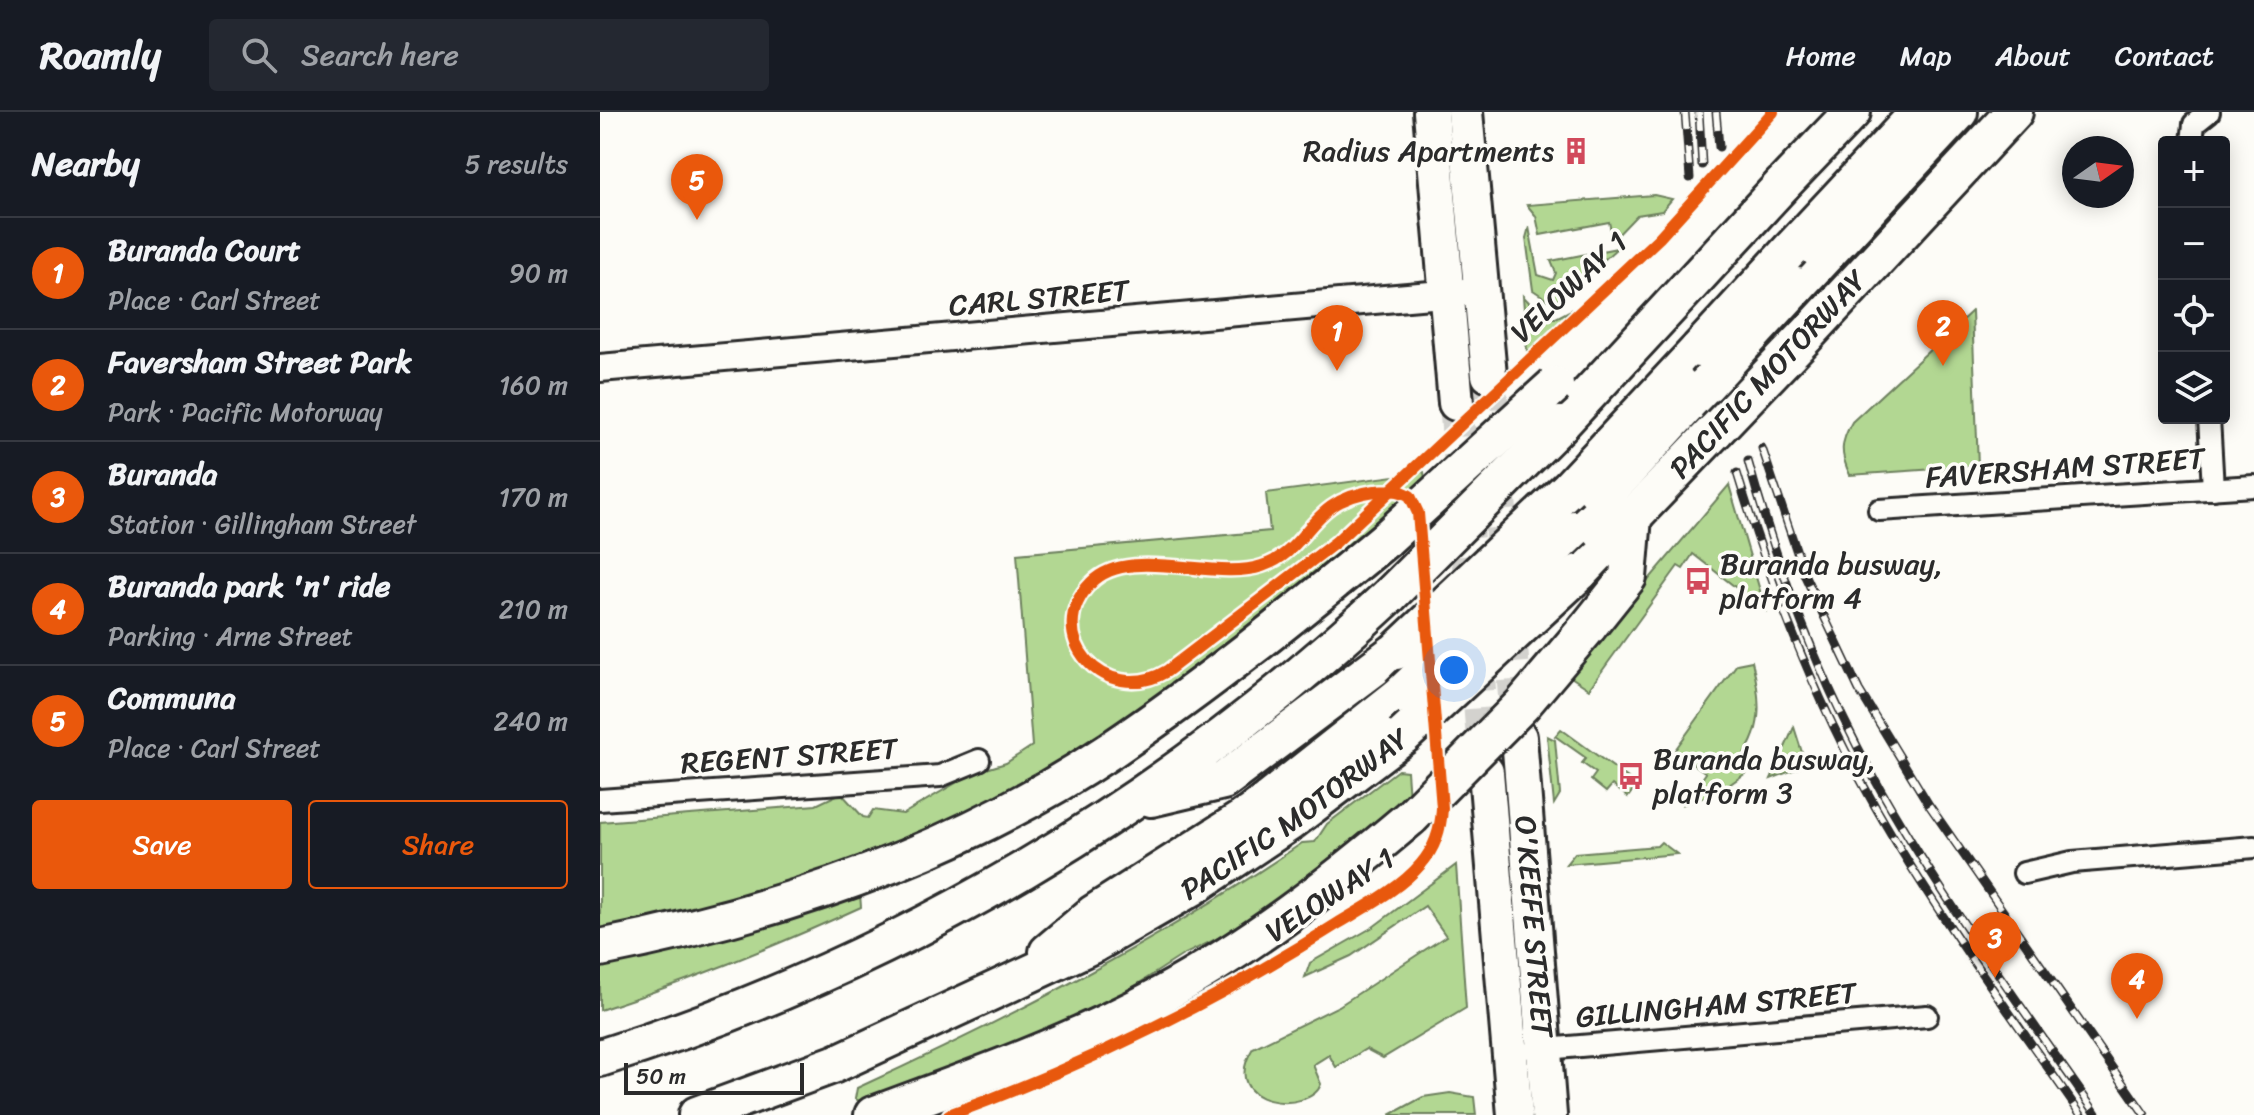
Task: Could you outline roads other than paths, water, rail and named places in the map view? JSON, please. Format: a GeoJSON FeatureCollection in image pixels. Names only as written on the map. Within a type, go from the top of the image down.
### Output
{"type":"FeatureCollection","features":[{"type":"Feature","properties":{"kind":"highway"},"geometry":{"type":"LineString","coordinates":[[1431,112],[1456,403]]}},
{"type":"Feature","properties":{"kind":"highway"},"geometry":{"type":"LineString","coordinates":[[1465,112],[1489,375]]}},
{"type":"Feature","properties":{"kind":"highway"},"geometry":{"type":"LineString","coordinates":[[600,1058],[730,1013],[917,929],[993,890],[1131,803],[1243,724],[1390,595],[1560,425],[1852,112]]}},
{"type":"Feature","properties":{"kind":"highway"},"geometry":{"type":"LineString","coordinates":[[1131,803],[1223,781],[1396,651],[1569,488],[1919,112]]}},
{"type":"Feature","properties":{"kind":"highway"},"geometry":{"type":"LineString","coordinates":[[1016,979],[1093,914],[1250,814],[1400,695],[1574,529],[1959,112]]}},
{"type":"Feature","properties":{"kind":"highway","name":"PACIFIC MOTORWAY"},"geometry":{"type":"LineString","coordinates":[[697,1115],[835,1064],[1094,944],[1191,888],[1290,822],[1403,736],[1579,573],[1805,337],[2014,112]]}},
{"type":"Feature","properties":{"kind":"highway"},"geometry":{"type":"LineString","coordinates":[[600,948],[689,929],[804,895],[917,855],[983,823],[1122,742],[1295,615],[1386,539],[1555,385],[1625,355]]}},
{"type":"Feature","properties":{"kind":"highway"},"geometry":{"type":"LineString","coordinates":[[873,1115],[1022,1059],[1158,996],[1295,911],[1411,817],[1522,705],[1628,577],[1633,517]]}},
{"type":"Feature","properties":{"kind":"highway","name":"O'KEEFE STREET"},"geometry":{"type":"LineString","coordinates":[[1519,737],[1549,1115]]}},
{"type":"Feature","properties":{"kind":"highway","name":"O'KEEFE STREET"},"geometry":{"type":"LineString","coordinates":[[1486,772],[1515,1115]]}},
{"type":"Feature","properties":{"kind":"street"},"geometry":{"type":"LineString","coordinates":[[2194,136],[2203,115]]}},
{"type":"Feature","properties":{"kind":"street","name":"CARL STREET"},"geometry":{"type":"LineString","coordinates":[[600,368],[1483,289]]}},
{"type":"Feature","properties":{"kind":"street"},"geometry":{"type":"LineString","coordinates":[[2209,424],[2213,489]]}},
{"type":"Feature","properties":{"kind":"street","name":"FAVERSHAM STREET"},"geometry":{"type":"LineString","coordinates":[[1879,510],[2254,486]]}},
{"type":"Feature","properties":{"kind":"street","name":"REGENT STREET"},"geometry":{"type":"LineString","coordinates":[[600,800],[940,776],[979,760]]}},
{"type":"Feature","properties":{"kind":"street"},"geometry":{"type":"LineString","coordinates":[[2024,873],[2072,862],[2254,847]]}},
{"type":"Feature","properties":{"kind":"street","name":"GILLINGHAM STREET"},"geometry":{"type":"LineString","coordinates":[[1510,1051],[1927,1016]]}},
{"type":"Feature","properties":{"kind":"tunnel"},"geometry":{"type":"LineString","coordinates":[[1489,375],[1518,733]]}},
{"type":"Feature","properties":{"kind":"tunnel"},"geometry":{"type":"LineString","coordinates":[[1456,403],[1485,764]]}},
{"type":"Feature","properties":{"kind":"railway"},"geometry":{"type":"LineString","coordinates":[[1685,112],[1690,178]]}},
{"type":"Feature","properties":{"kind":"railway"},"geometry":{"type":"LineString","coordinates":[[1699,112],[1702,165]]}},
{"type":"Feature","properties":{"kind":"railway"},"geometry":{"type":"LineString","coordinates":[[1716,112],[1719,147]]}},
{"type":"Feature","properties":{"kind":"railway"},"geometry":{"type":"LineString","coordinates":[[1762,448],[1805,576],[1859,690],[1929,805],[2145,1115]]}},
{"type":"Feature","properties":{"kind":"railway"},"geometry":{"type":"LineString","coordinates":[[1748,461],[1805,631],[1861,753],[1907,834],[1959,915],[2097,1115]]}},
{"type":"Feature","properties":{"kind":"railway"},"geometry":{"type":"LineString","coordinates":[[1737,473],[1797,644],[1854,768],[1924,887],[2081,1115]]}},
{"type":"Feature","properties":{"kind":"place","name":"Radius Apartments"},"geometry":{"type":"Point","coordinates":[1576,151]}},
{"type":"Feature","properties":{"kind":"place","name":"Communa"},"geometry":{"type":"Point","coordinates":[697,220]}},
{"type":"Feature","properties":{"kind":"place","name":"Faversham Street Park"},"geometry":{"type":"Point","coordinates":[1943,366]}},
{"type":"Feature","properties":{"kind":"place","name":"Buranda Court"},"geometry":{"type":"Point","coordinates":[1337,371]}},
{"type":"Feature","properties":{"kind":"place","name":"Buranda busway, platform 4"},"geometry":{"type":"Point","coordinates":[1698,581]}},
{"type":"Feature","properties":{"kind":"place","name":"Buranda busway, platform 3"},"geometry":{"type":"Point","coordinates":[1631,776]}},
{"type":"Feature","properties":{"kind":"place","name":"Buranda"},"geometry":{"type":"Point","coordinates":[1995,978]}},
{"type":"Feature","properties":{"kind":"place","name":"Buranda park 'n' ride"},"geometry":{"type":"Point","coordinates":[2137,1019]}}]}
